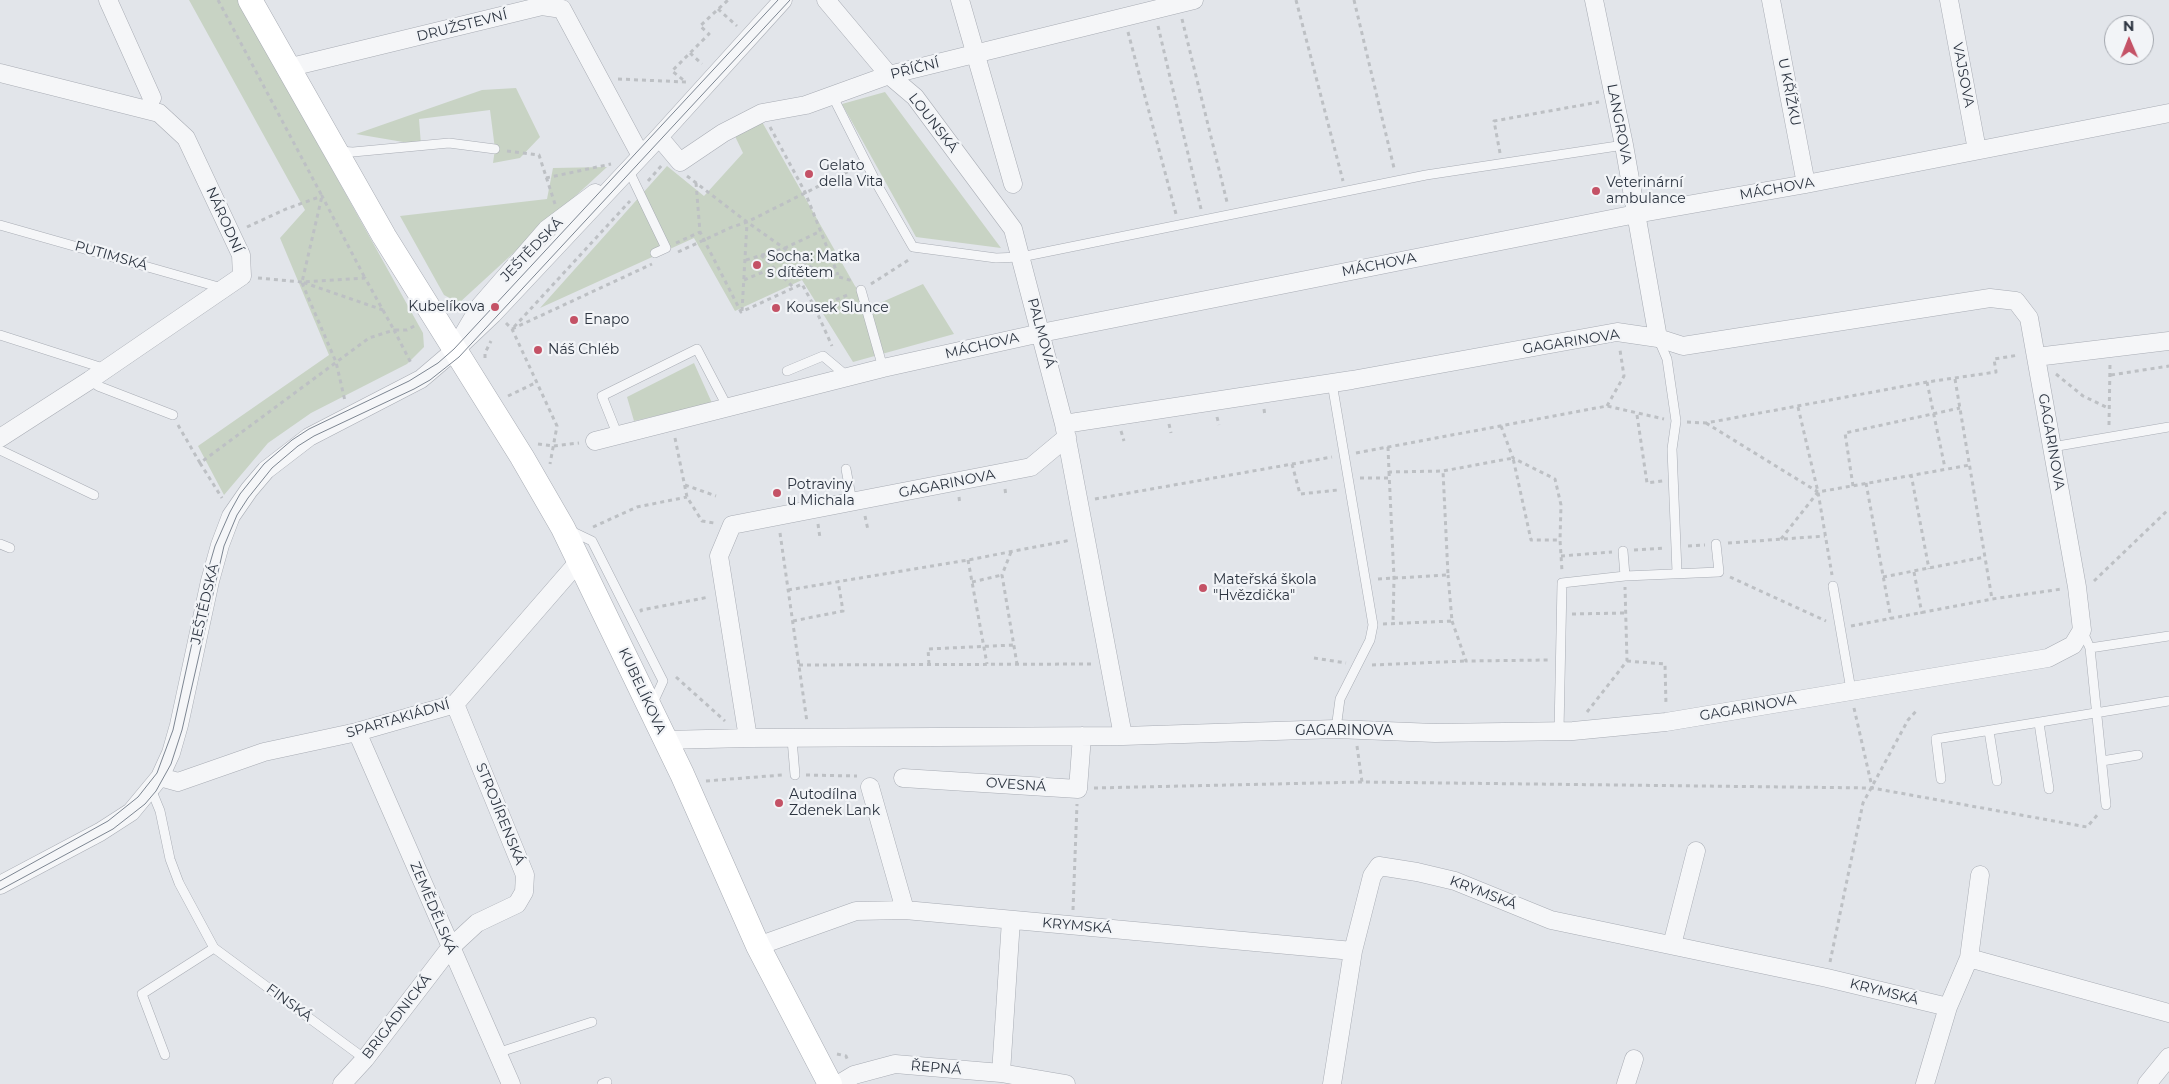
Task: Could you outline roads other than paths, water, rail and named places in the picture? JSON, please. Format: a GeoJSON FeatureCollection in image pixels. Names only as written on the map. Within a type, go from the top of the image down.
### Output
{"type":"FeatureCollection","features":[{"type":"Feature","properties":{"kind":"street"},"geometry":{"type":"LineString","coordinates":[[108,0],[152,98]]}},
{"type":"Feature","properties":{"kind":"street","name":"KUBELÍKOVA"},"geometry":{"type":"LineString","coordinates":[[250,0],[335,151],[432,316],[571,530],[580,560],[682,774],[758,946],[830,1084]]}},
{"type":"Feature","properties":{"kind":"street","name":"JEŠTĚDSKÁ"},"geometry":{"type":"LineString","coordinates":[[0,885],[131,812],[155,783],[171,753],[179,725],[210,580],[220,545],[231,516],[266,470],[308,437],[421,379],[454,350],[480,306],[548,229],[620,166],[651,145],[783,0]]}},
{"type":"Feature","properties":{"kind":"street","name":"LOUNSKÁ"},"geometry":{"type":"LineString","coordinates":[[826,0],[889,75],[915,97],[1013,229]]}},
{"type":"Feature","properties":{"kind":"street"},"geometry":{"type":"LineString","coordinates":[[960,0],[1013,184]]}},
{"type":"Feature","properties":{"kind":"street","name":"PŘÍČNÍ"},"geometry":{"type":"LineString","coordinates":[[651,145],[680,162],[723,133],[762,113],[806,105],[889,75],[1194,0]]}},
{"type":"Feature","properties":{"kind":"street","name":"LANGROVA"},"geometry":{"type":"LineString","coordinates":[[1594,0],[1624,145],[1658,338]]}},
{"type":"Feature","properties":{"kind":"street","name":"U KŘÍŽKU"},"geometry":{"type":"LineString","coordinates":[[1771,0],[1806,184]]}},
{"type":"Feature","properties":{"kind":"street","name":"VAJSOVA"},"geometry":{"type":"LineString","coordinates":[[1949,0],[1977,150]]}},
{"type":"Feature","properties":{"kind":"street","name":"DRUŽSTEVNÍ"},"geometry":{"type":"LineString","coordinates":[[288,68],[542,6],[562,9],[599,78],[651,145]]}},
{"type":"Feature","properties":{"kind":"street","name":"NÁRODNÍ"},"geometry":{"type":"LineString","coordinates":[[0,73],[159,112],[186,138],[241,255],[242,276],[222,288]]}},
{"type":"Feature","properties":{"kind":"street","name":"MÁCHOVA"},"geometry":{"type":"LineString","coordinates":[[595,441],[883,368],[1041,333],[1636,214],[1806,184],[2169,113]]}},
{"type":"Feature","properties":{"kind":"street","name":"PALMOVÁ"},"geometry":{"type":"LineString","coordinates":[[1013,229],[1066,430]]}},
{"type":"Feature","properties":{"kind":"street"},"geometry":{"type":"LineString","coordinates":[[0,438],[90,380],[222,288]]}},
{"type":"Feature","properties":{"kind":"street","name":"GAGARINOVA"},"geometry":{"type":"LineString","coordinates":[[665,740],[1123,736],[1336,729],[1435,733],[1566,731],[1666,722],[2048,658],[2073,645],[2082,630],[2077,587],[2029,318],[2016,301],[1990,298],[1683,346],[1658,338],[1617,332],[1066,430],[1031,467],[858,505],[778,516],[731,519],[715,555],[748,738]]}},
{"type":"Feature","properties":{"kind":"street"},"geometry":{"type":"LineString","coordinates":[[2035,355],[2108,350],[2169,341]]}},
{"type":"Feature","properties":{"kind":"street"},"geometry":{"type":"LineString","coordinates":[[1066,430],[1123,736]]}},
{"type":"Feature","properties":{"kind":"street","name":"SPARTAKIÁDNÍ"},"geometry":{"type":"LineString","coordinates":[[155,783],[178,782],[264,752],[356,732],[455,704],[580,560]]}},
{"type":"Feature","properties":{"kind":"street","name":"STROJÍRENSKÁ"},"geometry":{"type":"LineString","coordinates":[[450,948],[477,923],[517,904],[524,892],[525,875],[455,704]]}},
{"type":"Feature","properties":{"kind":"street","name":"ZEMĚDĚLSKÁ"},"geometry":{"type":"LineString","coordinates":[[356,732],[511,1084]]}},
{"type":"Feature","properties":{"kind":"street","name":"OVESNÁ"},"geometry":{"type":"LineString","coordinates":[[903,778],[1078,788],[1082,736]]}},
{"type":"Feature","properties":{"kind":"street"},"geometry":{"type":"LineString","coordinates":[[870,788],[905,910]]}},
{"type":"Feature","properties":{"kind":"street"},"geometry":{"type":"LineString","coordinates":[[1672,945],[1696,851]]}},
{"type":"Feature","properties":{"kind":"street","name":"KRYMSKÁ"},"geometry":{"type":"LineString","coordinates":[[1332,1084],[1353,951],[1372,876],[1379,866],[1455,881],[1551,920],[1827,978],[1948,1007]]}},
{"type":"Feature","properties":{"kind":"street"},"geometry":{"type":"LineString","coordinates":[[1925,1084],[1948,1007],[1969,958],[1980,875]]}},
{"type":"Feature","properties":{"kind":"street","name":"KRYMSKÁ"},"geometry":{"type":"LineString","coordinates":[[758,946],[856,911],[905,910],[1353,951]]}},
{"type":"Feature","properties":{"kind":"street"},"geometry":{"type":"LineString","coordinates":[[1001,1073],[1011,920]]}},
{"type":"Feature","properties":{"kind":"street","name":"BRIGÁDNICKÁ"},"geometry":{"type":"LineString","coordinates":[[342,1084],[365,1059],[450,948]]}},
{"type":"Feature","properties":{"kind":"street"},"geometry":{"type":"LineString","coordinates":[[1969,958],[2169,1013]]}},
{"type":"Feature","properties":{"kind":"street"},"geometry":{"type":"LineString","coordinates":[[2147,1084],[2169,1057]]}},
{"type":"Feature","properties":{"kind":"street"},"geometry":{"type":"LineString","coordinates":[[1626,1084],[1634,1059]]}},
{"type":"Feature","properties":{"kind":"street","name":"ŘEPNÁ"},"geometry":{"type":"LineString","coordinates":[[840,1084],[854,1075],[894,1064],[1001,1073],[1066,1084]]}},
{"type":"Feature","properties":{"kind":"lane"},"geometry":{"type":"LineString","coordinates":[[832,95],[866,163],[913,247],[996,258],[1020,257],[1397,181],[1624,145]]}},
{"type":"Feature","properties":{"kind":"lane"},"geometry":{"type":"LineString","coordinates":[[335,151],[352,152],[449,143],[495,149]]}},
{"type":"Feature","properties":{"kind":"lane"},"geometry":{"type":"LineString","coordinates":[[620,166],[639,191],[666,248],[655,253]]}},
{"type":"Feature","properties":{"kind":"lane","name":"PUTIMSKÁ"},"geometry":{"type":"LineString","coordinates":[[0,225],[222,288]]}},
{"type":"Feature","properties":{"kind":"lane"},"geometry":{"type":"LineString","coordinates":[[861,290],[883,368]]}},
{"type":"Feature","properties":{"kind":"lane"},"geometry":{"type":"LineString","coordinates":[[0,335],[106,368]]}},
{"type":"Feature","properties":{"kind":"lane"},"geometry":{"type":"LineString","coordinates":[[1658,338],[1667,358],[1676,421],[1672,449],[1677,572]]}},
{"type":"Feature","properties":{"kind":"lane"},"geometry":{"type":"LineString","coordinates":[[618,436],[602,396],[697,348],[728,408]]}},
{"type":"Feature","properties":{"kind":"lane"},"geometry":{"type":"LineString","coordinates":[[788,371],[823,356],[848,378]]}},
{"type":"Feature","properties":{"kind":"lane"},"geometry":{"type":"LineString","coordinates":[[90,380],[98,386],[173,415]]}},
{"type":"Feature","properties":{"kind":"lane"},"geometry":{"type":"LineString","coordinates":[[1332,383],[1373,625],[1370,640],[1340,699],[1336,729]]}},
{"type":"Feature","properties":{"kind":"lane"},"geometry":{"type":"LineString","coordinates":[[2052,447],[2169,426]]}},
{"type":"Feature","properties":{"kind":"lane"},"geometry":{"type":"LineString","coordinates":[[0,450],[94,495]]}},
{"type":"Feature","properties":{"kind":"lane"},"geometry":{"type":"LineString","coordinates":[[846,468],[858,505]]}},
{"type":"Feature","properties":{"kind":"lane"},"geometry":{"type":"LineString","coordinates":[[571,530],[592,541],[663,681],[650,710]]}},
{"type":"Feature","properties":{"kind":"lane"},"geometry":{"type":"LineString","coordinates":[[0,544],[10,548]]}},
{"type":"Feature","properties":{"kind":"lane"},"geometry":{"type":"LineString","coordinates":[[1566,731],[1560,660],[1562,583],[1677,572],[1719,572],[1716,544]]}},
{"type":"Feature","properties":{"kind":"lane"},"geometry":{"type":"LineString","coordinates":[[1623,551],[1625,576]]}},
{"type":"Feature","properties":{"kind":"lane"},"geometry":{"type":"LineString","coordinates":[[1834,586],[1851,690]]}},
{"type":"Feature","properties":{"kind":"lane"},"geometry":{"type":"LineString","coordinates":[[2082,630],[2090,648],[2106,805]]}},
{"type":"Feature","properties":{"kind":"lane"},"geometry":{"type":"LineString","coordinates":[[2090,648],[2169,636]]}},
{"type":"Feature","properties":{"kind":"lane"},"geometry":{"type":"LineString","coordinates":[[1941,779],[1936,739],[2039,724],[2169,701]]}},
{"type":"Feature","properties":{"kind":"lane"},"geometry":{"type":"LineString","coordinates":[[2039,724],[2049,789]]}},
{"type":"Feature","properties":{"kind":"lane"},"geometry":{"type":"LineString","coordinates":[[1989,731],[1997,781]]}},
{"type":"Feature","properties":{"kind":"lane"},"geometry":{"type":"LineString","coordinates":[[795,775],[801,738]]}},
{"type":"Feature","properties":{"kind":"lane"},"geometry":{"type":"LineString","coordinates":[[2102,761],[2138,754]]}},
{"type":"Feature","properties":{"kind":"lane","name":"FINSKÁ"},"geometry":{"type":"LineString","coordinates":[[155,783],[170,859],[179,883],[214,948],[365,1059]]}},
{"type":"Feature","properties":{"kind":"lane"},"geometry":{"type":"LineString","coordinates":[[165,1055],[142,994],[214,948]]}},
{"type":"Feature","properties":{"kind":"lane"},"geometry":{"type":"LineString","coordinates":[[497,1053],[592,1022]]}},
{"type":"Feature","properties":{"kind":"tram line"},"geometry":{"type":"LineString","coordinates":[[0,881],[108,821],[138,797],[157,773],[173,730],[215,546],[240,494],[264,464],[292,440],[309,429],[409,381],[438,363],[454,349],[778,0]]}},
{"type":"Feature","properties":{"kind":"tram line"},"geometry":{"type":"LineString","coordinates":[[0,890],[113,829],[145,804],[156,791],[171,764],[182,730],[224,546],[237,515],[272,468],[298,446],[314,436],[414,389],[430,380],[459,357],[790,0]]}},
{"type":"Feature","properties":{"kind":"place","name":"Gelato della Vita"},"geometry":{"type":"Point","coordinates":[809,174]}},
{"type":"Feature","properties":{"kind":"place","name":"Veterinární ambulance"},"geometry":{"type":"Point","coordinates":[1596,191]}},
{"type":"Feature","properties":{"kind":"place","name":"Socha: Matka s dítětem"},"geometry":{"type":"Point","coordinates":[757,265]}},
{"type":"Feature","properties":{"kind":"place","name":"Kubelíkova"},"geometry":{"type":"Point","coordinates":[495,307]}},
{"type":"Feature","properties":{"kind":"place","name":"Kousek Slunce"},"geometry":{"type":"Point","coordinates":[776,308]}},
{"type":"Feature","properties":{"kind":"place","name":"Enapo"},"geometry":{"type":"Point","coordinates":[574,320]}},
{"type":"Feature","properties":{"kind":"place","name":"Náš Chléb"},"geometry":{"type":"Point","coordinates":[538,350]}},
{"type":"Feature","properties":{"kind":"place","name":"Potraviny u Michala"},"geometry":{"type":"Point","coordinates":[777,493]}},
{"type":"Feature","properties":{"kind":"place","name":"Mateřská škola \"Hvězdička\""},"geometry":{"type":"Point","coordinates":[1203,588]}},
{"type":"Feature","properties":{"kind":"place","name":"Autodílna Zdenek Lank"},"geometry":{"type":"Point","coordinates":[779,803]}}]}
